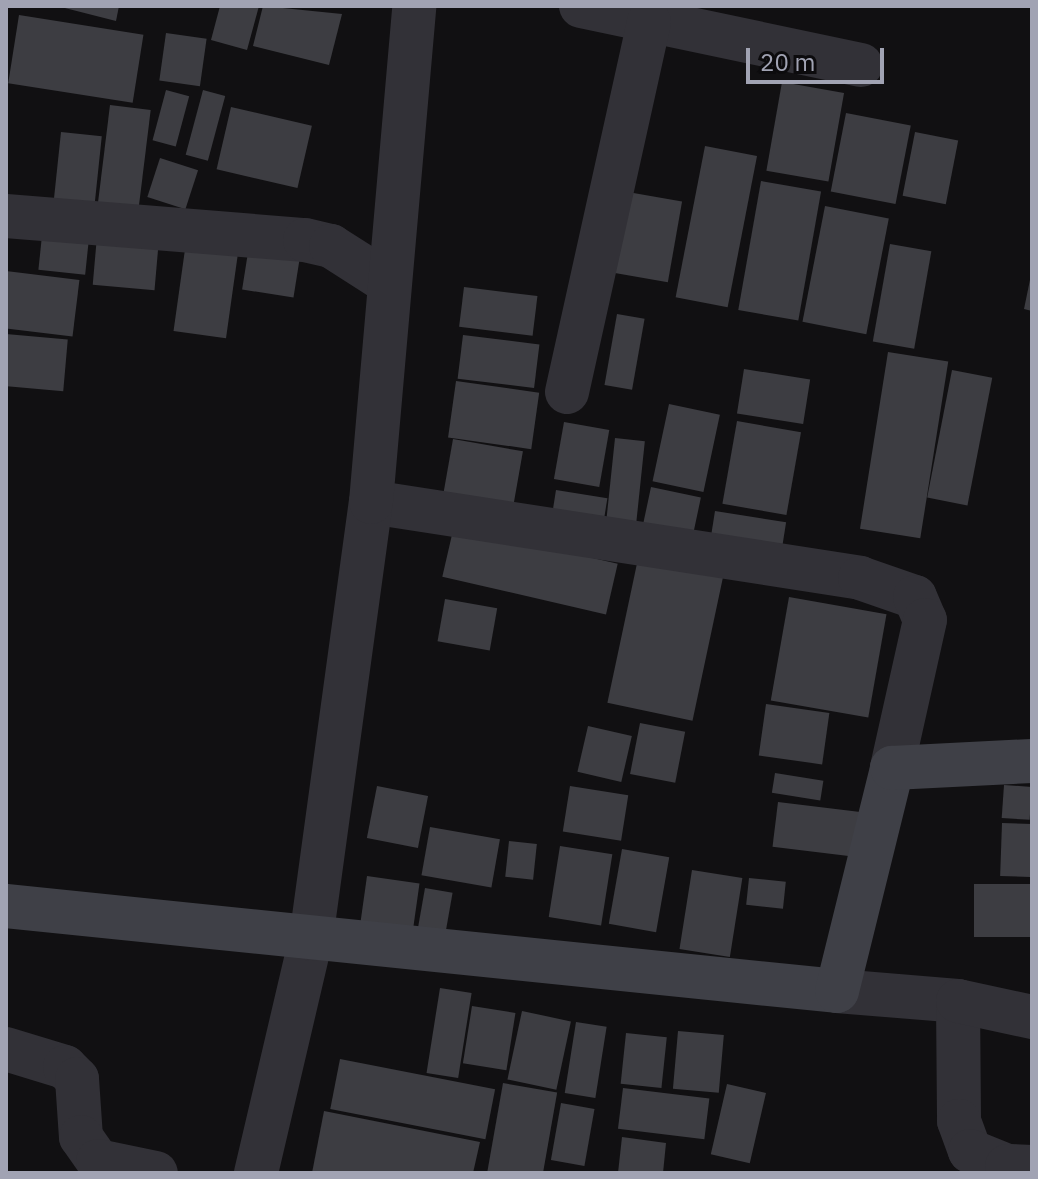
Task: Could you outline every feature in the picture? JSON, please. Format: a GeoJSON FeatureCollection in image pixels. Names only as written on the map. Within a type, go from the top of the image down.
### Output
{"type":"FeatureCollection","features":[{"type":"Feature","properties":{"kind":"street"},"geometry":{"type":"LineString","coordinates":[[256,1173],[311,939],[371,502],[414,6]]}},
{"type":"Feature","properties":{"kind":"street"},"geometry":{"type":"LineString","coordinates":[[581,6],[861,65]]}},
{"type":"Feature","properties":{"kind":"street"},"geometry":{"type":"LineString","coordinates":[[567,392],[649,22]]}},
{"type":"Feature","properties":{"kind":"street"},"geometry":{"type":"LineString","coordinates":[[6,216],[305,240],[331,246],[389,283]]}},
{"type":"Feature","properties":{"kind":"street"},"geometry":{"type":"LineString","coordinates":[[371,502],[860,578],[915,597],[925,620],[837,991]]}},
{"type":"Feature","properties":{"kind":"street"},"geometry":{"type":"LineString","coordinates":[[892,768],[1032,761]]}},
{"type":"Feature","properties":{"kind":"street"},"geometry":{"type":"LineString","coordinates":[[6,906],[311,939],[958,1001],[1032,1017]]}},
{"type":"Feature","properties":{"kind":"street"},"geometry":{"type":"LineString","coordinates":[[958,1001],[959,1121],[970,1151],[1007,1166],[1032,1167]]}},
{"type":"Feature","properties":{"kind":"street"},"geometry":{"type":"LineString","coordinates":[[6,1049],[77,1079],[81,1137],[98,1161],[156,1173]]}},
{"type":"Feature","properties":{"kind":"building"},"geometry":{"type":"Polygon","coordinates":[[[57,6],[119,6],[116,21],[57,6]]]}},
{"type":"Feature","properties":{"kind":"building"},"geometry":{"type":"Polygon","coordinates":[[[220,6],[259,6],[247,50],[211,40],[220,6]]]}},
{"type":"Feature","properties":{"kind":"building"},"geometry":{"type":"Polygon","coordinates":[[[263,6],[342,14],[329,65],[253,46],[263,6]]]}},
{"type":"Feature","properties":{"kind":"building"},"geometry":{"type":"Polygon","coordinates":[[[19,15],[143,35],[133,103],[8,83],[19,15]]]}},
{"type":"Feature","properties":{"kind":"building"},"geometry":{"type":"Polygon","coordinates":[[[166,33],[207,39],[200,86],[159,81],[166,33]]]}},
{"type":"Feature","properties":{"kind":"building"},"geometry":{"type":"Polygon","coordinates":[[[782,82],[844,93],[828,182],[766,171],[782,82]]]}},
{"type":"Feature","properties":{"kind":"building"},"geometry":{"type":"Polygon","coordinates":[[[166,90],[189,96],[176,146],[153,140],[166,90]]]}},
{"type":"Feature","properties":{"kind":"building"},"geometry":{"type":"Polygon","coordinates":[[[203,90],[225,96],[208,161],[186,155],[203,90]]]}},
{"type":"Feature","properties":{"kind":"building"},"geometry":{"type":"Polygon","coordinates":[[[110,105],[151,110],[138,213],[97,208],[110,105]]]}},
{"type":"Feature","properties":{"kind":"building"},"geometry":{"type":"Polygon","coordinates":[[[231,107],[312,126],[297,188],[217,169],[231,107]]]}},
{"type":"Feature","properties":{"kind":"building"},"geometry":{"type":"Polygon","coordinates":[[[846,113],[911,126],[896,204],[831,192],[846,113]]]}},
{"type":"Feature","properties":{"kind":"building"},"geometry":{"type":"Polygon","coordinates":[[[61,132],[102,136],[94,206],[54,202],[61,132]]]}},
{"type":"Feature","properties":{"kind":"building"},"geometry":{"type":"Polygon","coordinates":[[[915,132],[958,140],[946,204],[903,196],[915,132]]]}},
{"type":"Feature","properties":{"kind":"building"},"geometry":{"type":"Polygon","coordinates":[[[705,146],[757,156],[728,307],[676,297],[705,146]]]}},
{"type":"Feature","properties":{"kind":"building"},"geometry":{"type":"Polygon","coordinates":[[[160,158],[198,170],[185,209],[147,197],[160,158]]]}},
{"type":"Feature","properties":{"kind":"building"},"geometry":{"type":"Polygon","coordinates":[[[761,181],[821,192],[798,321],[738,310],[761,181]]]}},
{"type":"Feature","properties":{"kind":"building"},"geometry":{"type":"Polygon","coordinates":[[[622,191],[682,202],[668,282],[608,272],[622,191]]]}},
{"type":"Feature","properties":{"kind":"building"},"geometry":{"type":"Polygon","coordinates":[[[825,206],[889,218],[866,334],[802,322],[825,206]]]}},
{"type":"Feature","properties":{"kind":"building"},"geometry":{"type":"Polygon","coordinates":[[[43,226],[90,231],[85,275],[38,270],[43,226]]]}},
{"type":"Feature","properties":{"kind":"building"},"geometry":{"type":"Polygon","coordinates":[[[188,228],[240,235],[226,338],[174,331],[188,228]]]}},
{"type":"Feature","properties":{"kind":"building"},"geometry":{"type":"Polygon","coordinates":[[[97,236],[159,241],[154,290],[93,285],[97,236]]]}},
{"type":"Feature","properties":{"kind":"building"},"geometry":{"type":"Polygon","coordinates":[[[890,244],[931,251],[914,349],[873,341],[890,244]]]}},
{"type":"Feature","properties":{"kind":"building"},"geometry":{"type":"Polygon","coordinates":[[[249,246],[300,254],[293,298],[242,289],[249,246]]]}},
{"type":"Feature","properties":{"kind":"building"},"geometry":{"type":"Polygon","coordinates":[[[6,271],[79,280],[73,337],[6,328],[6,271]]]}},
{"type":"Feature","properties":{"kind":"building"},"geometry":{"type":"Polygon","coordinates":[[[1032,275],[1032,311],[1024,309],[1032,275]]]}},
{"type":"Feature","properties":{"kind":"building"},"geometry":{"type":"Polygon","coordinates":[[[464,287],[537,296],[533,336],[459,327],[464,287]]]}},
{"type":"Feature","properties":{"kind":"building"},"geometry":{"type":"Polygon","coordinates":[[[617,314],[645,319],[632,390],[604,385],[617,314]]]}},
{"type":"Feature","properties":{"kind":"building"},"geometry":{"type":"Polygon","coordinates":[[[6,334],[68,339],[63,391],[6,386],[6,334]]]}},
{"type":"Feature","properties":{"kind":"building"},"geometry":{"type":"Polygon","coordinates":[[[463,335],[539,344],[534,388],[458,379],[463,335]]]}},
{"type":"Feature","properties":{"kind":"building"},"geometry":{"type":"Polygon","coordinates":[[[888,352],[948,362],[920,538],[860,529],[888,352]]]}},
{"type":"Feature","properties":{"kind":"building"},"geometry":{"type":"Polygon","coordinates":[[[744,369],[810,379],[803,424],[737,413],[744,369]]]}},
{"type":"Feature","properties":{"kind":"building"},"geometry":{"type":"Polygon","coordinates":[[[952,370],[992,378],[967,505],[927,498],[952,370]]]}},
{"type":"Feature","properties":{"kind":"building"},"geometry":{"type":"Polygon","coordinates":[[[456,381],[539,393],[531,449],[448,437],[456,381]]]}},
{"type":"Feature","properties":{"kind":"building"},"geometry":{"type":"Polygon","coordinates":[[[669,404],[720,415],[703,492],[653,481],[669,404]]]}},
{"type":"Feature","properties":{"kind":"building"},"geometry":{"type":"Polygon","coordinates":[[[737,421],[801,432],[786,515],[722,504],[737,421]]]}},
{"type":"Feature","properties":{"kind":"building"},"geometry":{"type":"Polygon","coordinates":[[[564,422],[609,430],[599,487],[554,479],[564,422]]]}},
{"type":"Feature","properties":{"kind":"building"},"geometry":{"type":"Polygon","coordinates":[[[615,438],[645,441],[635,534],[605,530],[615,438]]]}},
{"type":"Feature","properties":{"kind":"building"},"geometry":{"type":"Polygon","coordinates":[[[453,439],[523,451],[511,520],[441,508],[453,439]]]}},
{"type":"Feature","properties":{"kind":"building"},"geometry":{"type":"Polygon","coordinates":[[[651,487],[701,498],[689,551],[640,541],[651,487]]]}},
{"type":"Feature","properties":{"kind":"building"},"geometry":{"type":"Polygon","coordinates":[[[556,490],[607,498],[602,534],[550,526],[556,490]]]}},
{"type":"Feature","properties":{"kind":"building"},"geometry":{"type":"Polygon","coordinates":[[[715,511],[786,522],[779,565],[708,553],[715,511]]]}},
{"type":"Feature","properties":{"kind":"building"},"geometry":{"type":"Polygon","coordinates":[[[454,526],[618,564],[606,614],[442,577],[454,526]]]}},
{"type":"Feature","properties":{"kind":"building"},"geometry":{"type":"Polygon","coordinates":[[[639,554],[724,572],[692,721],[607,703],[639,554]]]}},
{"type":"Feature","properties":{"kind":"building"},"geometry":{"type":"Polygon","coordinates":[[[789,597],[886,614],[868,718],[771,700],[789,597]]]}},
{"type":"Feature","properties":{"kind":"building"},"geometry":{"type":"Polygon","coordinates":[[[445,599],[497,608],[490,651],[438,641],[445,599]]]}},
{"type":"Feature","properties":{"kind":"building"},"geometry":{"type":"Polygon","coordinates":[[[766,704],[829,713],[822,764],[759,755],[766,704]]]}},
{"type":"Feature","properties":{"kind":"building"},"geometry":{"type":"Polygon","coordinates":[[[640,723],[685,732],[675,783],[630,774],[640,723]]]}},
{"type":"Feature","properties":{"kind":"building"},"geometry":{"type":"Polygon","coordinates":[[[588,726],[632,736],[621,782],[577,772],[588,726]]]}},
{"type":"Feature","properties":{"kind":"building"},"geometry":{"type":"Polygon","coordinates":[[[775,773],[823,781],[820,800],[772,793],[775,773]]]}},
{"type":"Feature","properties":{"kind":"building"},"geometry":{"type":"Polygon","coordinates":[[[1004,785],[1032,787],[1030,820],[1002,818],[1004,785]]]}},
{"type":"Feature","properties":{"kind":"building"},"geometry":{"type":"Polygon","coordinates":[[[377,786],[428,796],[418,848],[367,838],[377,786]]]}},
{"type":"Feature","properties":{"kind":"building"},"geometry":{"type":"Polygon","coordinates":[[[570,786],[628,795],[621,841],[563,831],[570,786]]]}},
{"type":"Feature","properties":{"kind":"building"},"geometry":{"type":"Polygon","coordinates":[[[778,802],[864,813],[859,857],[773,847],[778,802]]]}},
{"type":"Feature","properties":{"kind":"building"},"geometry":{"type":"Polygon","coordinates":[[[1002,823],[1032,824],[1030,877],[1000,876],[1002,823]]]}},
{"type":"Feature","properties":{"kind":"building"},"geometry":{"type":"Polygon","coordinates":[[[430,827],[500,839],[491,888],[421,875],[430,827]]]}},
{"type":"Feature","properties":{"kind":"building"},"geometry":{"type":"Polygon","coordinates":[[[509,841],[537,844],[533,880],[505,877],[509,841]]]}},
{"type":"Feature","properties":{"kind":"building"},"geometry":{"type":"Polygon","coordinates":[[[560,846],[612,854],[601,925],[549,917],[560,846]]]}},
{"type":"Feature","properties":{"kind":"building"},"geometry":{"type":"Polygon","coordinates":[[[622,849],[669,857],[656,932],[609,924],[622,849]]]}},
{"type":"Feature","properties":{"kind":"building"},"geometry":{"type":"Polygon","coordinates":[[[692,870],[742,878],[730,957],[679,949],[692,870]]]}},
{"type":"Feature","properties":{"kind":"building"},"geometry":{"type":"Polygon","coordinates":[[[367,876],[419,883],[413,931],[360,924],[367,876]]]}},
{"type":"Feature","properties":{"kind":"building"},"geometry":{"type":"Polygon","coordinates":[[[749,878],[786,882],[783,909],[746,905],[749,878]]]}},
{"type":"Feature","properties":{"kind":"building"},"geometry":{"type":"Polygon","coordinates":[[[974,884],[1032,884],[1032,937],[974,937],[974,884]]]}},
{"type":"Feature","properties":{"kind":"building"},"geometry":{"type":"Polygon","coordinates":[[[425,888],[453,893],[443,945],[416,940],[425,888]]]}},
{"type":"Feature","properties":{"kind":"building"},"geometry":{"type":"Polygon","coordinates":[[[440,988],[472,993],[458,1078],[427,1073],[440,988]]]}},
{"type":"Feature","properties":{"kind":"building"},"geometry":{"type":"Polygon","coordinates":[[[472,1006],[515,1013],[506,1070],[463,1063],[472,1006]]]}},
{"type":"Feature","properties":{"kind":"building"},"geometry":{"type":"Polygon","coordinates":[[[522,1011],[571,1021],[556,1090],[507,1079],[522,1011]]]}},
{"type":"Feature","properties":{"kind":"building"},"geometry":{"type":"Polygon","coordinates":[[[576,1022],[607,1027],[595,1098],[565,1093],[576,1022]]]}},
{"type":"Feature","properties":{"kind":"building"},"geometry":{"type":"Polygon","coordinates":[[[678,1031],[724,1035],[719,1093],[673,1089],[678,1031]]]}},
{"type":"Feature","properties":{"kind":"building"},"geometry":{"type":"Polygon","coordinates":[[[626,1033],[667,1037],[661,1088],[621,1084],[626,1033]]]}},
{"type":"Feature","properties":{"kind":"building"},"geometry":{"type":"Polygon","coordinates":[[[340,1059],[495,1089],[485,1139],[330,1109],[340,1059]]]}},
{"type":"Feature","properties":{"kind":"building"},"geometry":{"type":"Polygon","coordinates":[[[503,1083],[557,1093],[543,1173],[487,1173],[503,1083]]]}},
{"type":"Feature","properties":{"kind":"building"},"geometry":{"type":"Polygon","coordinates":[[[727,1084],[766,1093],[750,1163],[711,1154],[727,1084]]]}},
{"type":"Feature","properties":{"kind":"building"},"geometry":{"type":"Polygon","coordinates":[[[623,1088],[709,1099],[704,1139],[618,1129],[623,1088]]]}},
{"type":"Feature","properties":{"kind":"building"},"geometry":{"type":"Polygon","coordinates":[[[561,1103],[594,1109],[584,1166],[551,1160],[561,1103]]]}},
{"type":"Feature","properties":{"kind":"building"},"geometry":{"type":"Polygon","coordinates":[[[324,1111],[480,1142],[473,1173],[312,1173],[324,1111]]]}},
{"type":"Feature","properties":{"kind":"building"},"geometry":{"type":"Polygon","coordinates":[[[622,1137],[666,1143],[663,1173],[618,1173],[622,1137]]]}}]}
